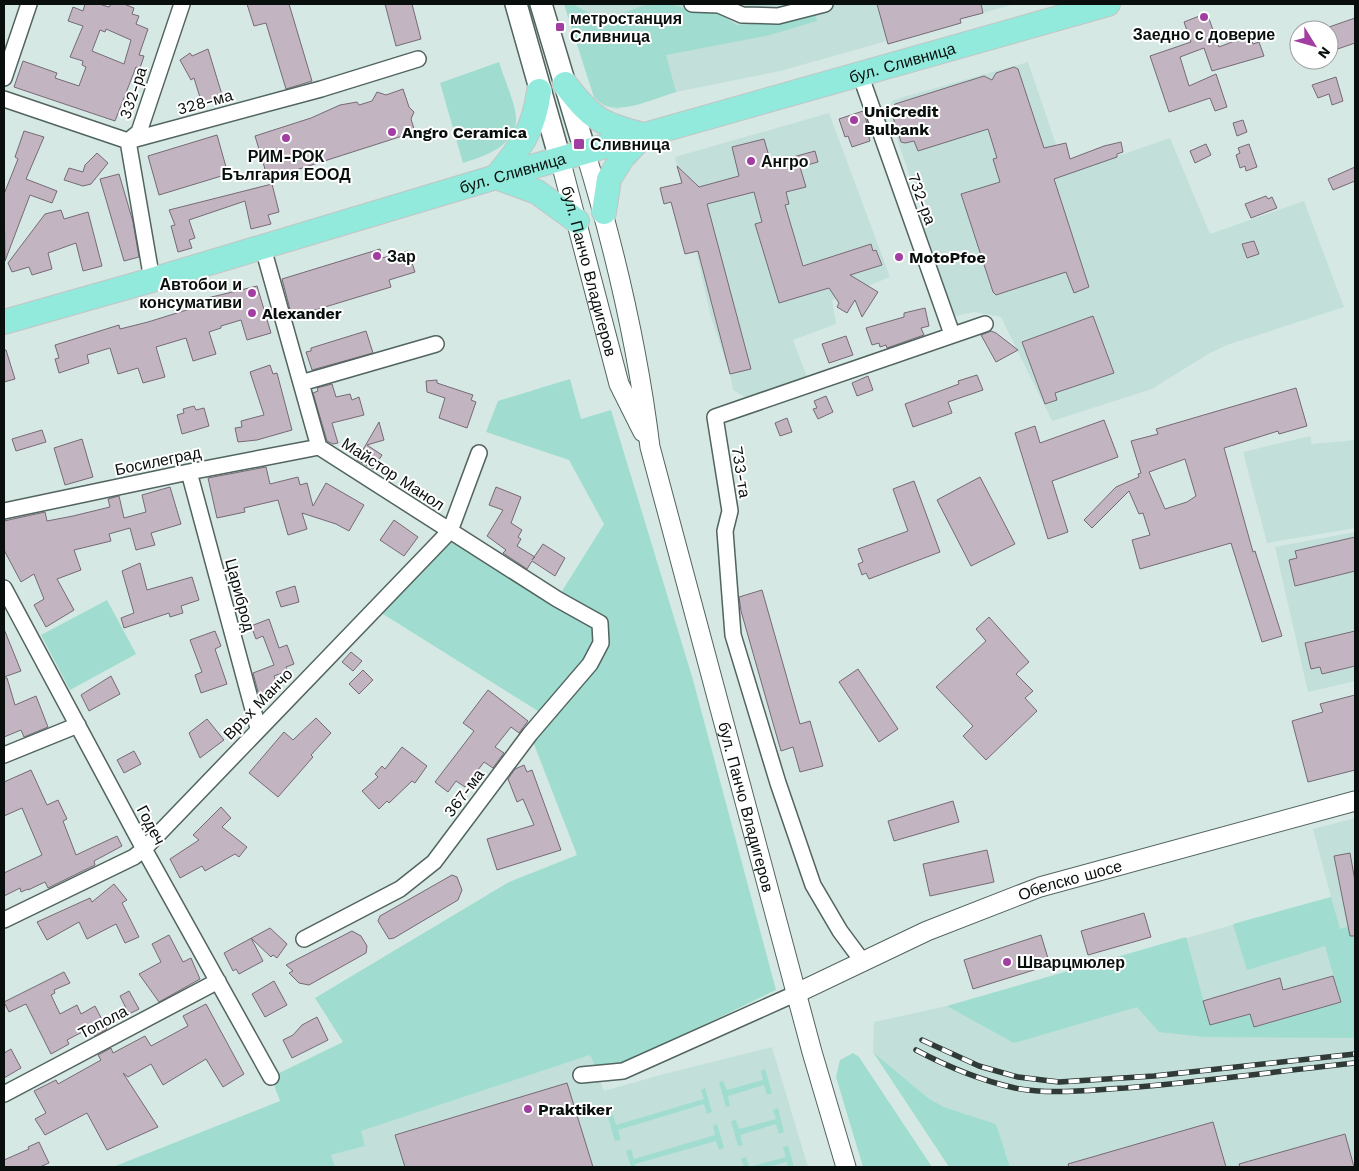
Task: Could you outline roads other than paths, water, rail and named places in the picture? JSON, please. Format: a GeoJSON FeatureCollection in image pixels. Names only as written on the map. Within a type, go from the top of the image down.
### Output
{"type":"FeatureCollection","features":[{"type":"Feature","properties":{"kind":"main road","name":"бул. Панчо Владигеров"},"geometry":{"type":"LineString","coordinates":[[516,4],[539,91],[560,159]]}},
{"type":"Feature","properties":{"kind":"main road","name":"бул. Панчо Владигеров"},"geometry":{"type":"LineString","coordinates":[[541,4],[585,151]]}},
{"type":"Feature","properties":{"kind":"main road","name":"бул. Сливница"},"geometry":{"type":"LineString","coordinates":[[4,322],[262,248],[585,151],[1108,4]]}},
{"type":"Feature","properties":{"kind":"main road"},"geometry":{"type":"LineString","coordinates":[[565,84],[595,119],[612,127],[643,135],[622,158],[609,179],[604,212]]}},
{"type":"Feature","properties":{"kind":"main road"},"geometry":{"type":"LineString","coordinates":[[539,91],[537,112],[530,132],[496,177],[537,192],[577,221]]}},
{"type":"Feature","properties":{"kind":"street"},"geometry":{"type":"LineString","coordinates":[[4,78],[29,4]]}},
{"type":"Feature","properties":{"kind":"street","name":"332-ра"},"geometry":{"type":"LineString","coordinates":[[152,280],[128,141],[139,132],[182,4]]}},
{"type":"Feature","properties":{"kind":"street"},"geometry":{"type":"LineString","coordinates":[[692,4],[719,5],[742,15],[778,16],[825,4]]}},
{"type":"Feature","properties":{"kind":"street","name":"328-ма"},"geometry":{"type":"LineString","coordinates":[[128,141],[321,89],[418,59]]}},
{"type":"Feature","properties":{"kind":"street","name":"732-ра"},"geometry":{"type":"LineString","coordinates":[[860,74],[952,334]]}},
{"type":"Feature","properties":{"kind":"street"},"geometry":{"type":"LineString","coordinates":[[4,99],[128,141]]}},
{"type":"Feature","properties":{"kind":"street","name":"бул. Панчо Владигеров"},"geometry":{"type":"LineString","coordinates":[[585,151],[604,212],[641,378],[650,447],[797,993],[846,1167]]}},
{"type":"Feature","properties":{"kind":"street","name":"бул. Панчо Владигеров"},"geometry":{"type":"LineString","coordinates":[[560,159],[619,384],[650,447]]}},
{"type":"Feature","properties":{"kind":"street","name":"Майстор Манол"},"geometry":{"type":"LineString","coordinates":[[262,248],[319,448],[557,599],[600,623]]}},
{"type":"Feature","properties":{"kind":"street"},"geometry":{"type":"LineString","coordinates":[[952,334],[984,324]]}},
{"type":"Feature","properties":{"kind":"street","name":"733-та"},"geometry":{"type":"LineString","coordinates":[[863,962],[840,931],[813,884],[778,782],[733,635],[725,531],[730,511],[715,417],[952,334]]}},
{"type":"Feature","properties":{"kind":"street"},"geometry":{"type":"LineString","coordinates":[[301,384],[436,344]]}},
{"type":"Feature","properties":{"kind":"street","name":"Босилеград"},"geometry":{"type":"LineString","coordinates":[[4,511],[189,472],[319,448]]}},
{"type":"Feature","properties":{"kind":"street","name":"Връх Манчо"},"geometry":{"type":"LineString","coordinates":[[4,920],[134,857],[144,849],[258,728],[450,531],[479,453]]}},
{"type":"Feature","properties":{"kind":"street","name":"Цариброд"},"geometry":{"type":"LineString","coordinates":[[189,472],[258,728]]}},
{"type":"Feature","properties":{"kind":"street","name":"Годеч"},"geometry":{"type":"LineString","coordinates":[[5,591],[144,849],[271,1077]]}},
{"type":"Feature","properties":{"kind":"street","name":"367-ма"},"geometry":{"type":"LineString","coordinates":[[304,939],[400,888],[434,862],[530,734],[590,664],[601,643],[600,623]]}},
{"type":"Feature","properties":{"kind":"street"},"geometry":{"type":"LineString","coordinates":[[4,755],[78,725]]}},
{"type":"Feature","properties":{"kind":"street","name":"Обелско шосе"},"geometry":{"type":"LineString","coordinates":[[797,993],[927,931],[1040,887],[1355,801]]}},
{"type":"Feature","properties":{"kind":"street","name":"Топола"},"geometry":{"type":"LineString","coordinates":[[4,1094],[218,981]]}},
{"type":"Feature","properties":{"kind":"street"},"geometry":{"type":"LineString","coordinates":[[581,1075],[623,1071],[797,993]]}},
{"type":"Feature","properties":{"kind":"railway"},"geometry":{"type":"LineString","coordinates":[[922,1040],[979,1066],[1018,1077],[1059,1082],[1154,1076],[1355,1054]]}},
{"type":"Feature","properties":{"kind":"railway"},"geometry":{"type":"LineString","coordinates":[[916,1050],[952,1067],[989,1081],[1015,1088],[1056,1092],[1154,1086],[1355,1063]]}},
{"type":"Feature","properties":{"kind":"place","name":"Заедно с доверие"},"geometry":{"type":"Point","coordinates":[1204,17]}},
{"type":"Feature","properties":{"kind":"place","name":"метростанция Сливница"},"geometry":{"type":"Point","coordinates":[560,27]}},
{"type":"Feature","properties":{"kind":"place","name":"UniCredit Bulbank"},"geometry":{"type":"Point","coordinates":[854,120]}},
{"type":"Feature","properties":{"kind":"place","name":"Angro Ceramica"},"geometry":{"type":"Point","coordinates":[392,132]}},
{"type":"Feature","properties":{"kind":"place","name":"РИМ-РОК България ЕООД"},"geometry":{"type":"Point","coordinates":[286,138]}},
{"type":"Feature","properties":{"kind":"place","name":"Сливница"},"geometry":{"type":"Point","coordinates":[579,144]}},
{"type":"Feature","properties":{"kind":"place","name":"Ангро"},"geometry":{"type":"Point","coordinates":[751,161]}},
{"type":"Feature","properties":{"kind":"place","name":"Зар"},"geometry":{"type":"Point","coordinates":[377,256]}},
{"type":"Feature","properties":{"kind":"place","name":"MotoPfoe"},"geometry":{"type":"Point","coordinates":[899,257]}},
{"type":"Feature","properties":{"kind":"place","name":"Автобои и консумативи"},"geometry":{"type":"Point","coordinates":[252,293]}},
{"type":"Feature","properties":{"kind":"place","name":"Alexander"},"geometry":{"type":"Point","coordinates":[252,313]}},
{"type":"Feature","properties":{"kind":"place","name":"Шварцмюлер"},"geometry":{"type":"Point","coordinates":[1007,962]}},
{"type":"Feature","properties":{"kind":"place","name":"Praktiker"},"geometry":{"type":"Point","coordinates":[528,1109]}}]}
